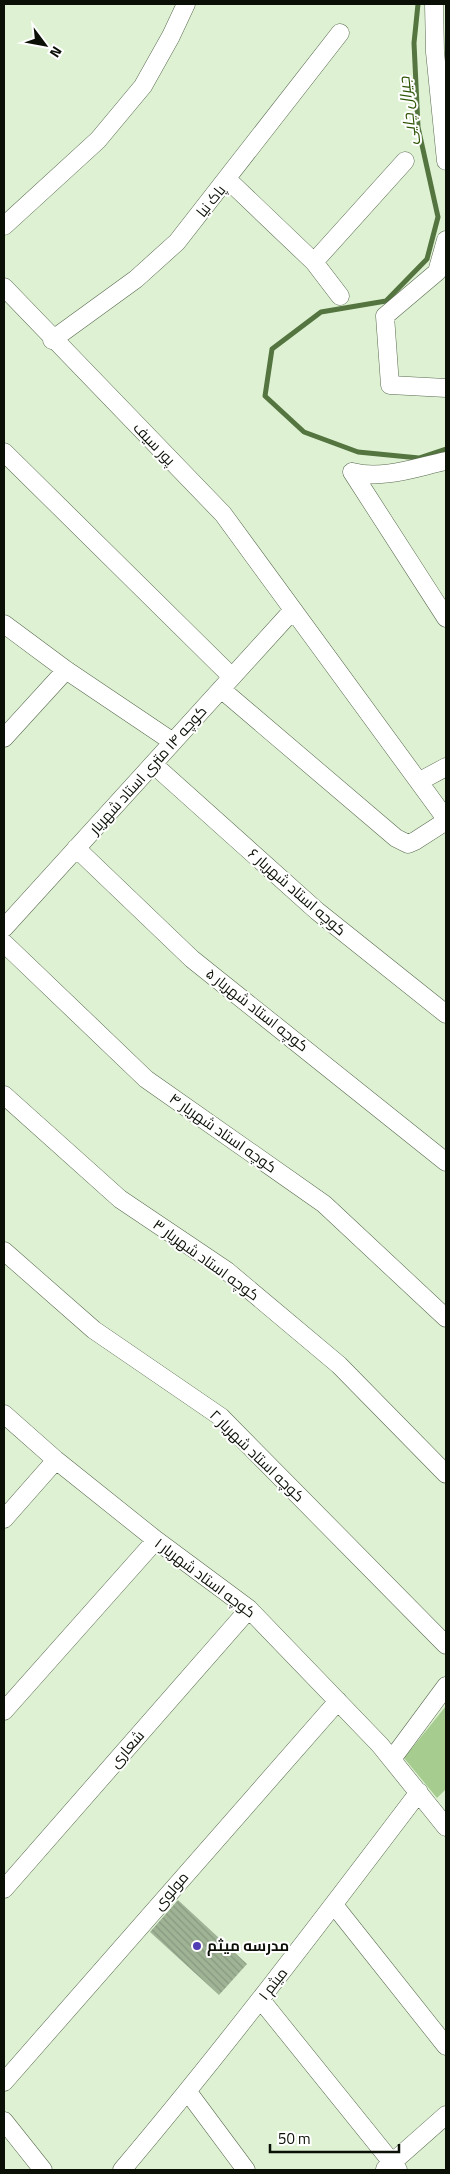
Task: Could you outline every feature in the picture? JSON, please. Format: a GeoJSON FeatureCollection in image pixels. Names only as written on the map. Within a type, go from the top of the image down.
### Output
{"type":"FeatureCollection","features":[{"type":"Feature","properties":{"kind":"street"},"geometry":{"type":"LineString","coordinates":[[4,226],[98,140],[143,86],[171,36],[186,4]]}},
{"type":"Feature","properties":{"kind":"street"},"geometry":{"type":"LineString","coordinates":[[434,4],[435,52],[446,161]]}},
{"type":"Feature","properties":{"kind":"street","name":"پاک نیا"},"geometry":{"type":"LineString","coordinates":[[52,340],[136,279],[177,242],[340,33]]}},
{"type":"Feature","properties":{"kind":"street"},"geometry":{"type":"LineString","coordinates":[[314,262],[405,161]]}},
{"type":"Feature","properties":{"kind":"street"},"geometry":{"type":"LineString","coordinates":[[228,179],[314,262],[340,296]]}},
{"type":"Feature","properties":{"kind":"street"},"geometry":{"type":"LineString","coordinates":[[446,240],[437,272],[385,316],[390,385],[446,388]]}},
{"type":"Feature","properties":{"kind":"street","name":"پور سیف"},"geometry":{"type":"LineString","coordinates":[[4,287],[52,340],[222,514],[292,611],[420,781],[446,820]]}},
{"type":"Feature","properties":{"kind":"street"},"geometry":{"type":"LineString","coordinates":[[4,452],[227,683],[396,838],[408,844],[446,820]]}},
{"type":"Feature","properties":{"kind":"street"},"geometry":{"type":"LineString","coordinates":[[446,461],[385,474],[352,472],[446,618]]}},
{"type":"Feature","properties":{"kind":"street","name":"کوچه ۱۴ متری استاد شهریار"},"geometry":{"type":"LineString","coordinates":[[4,928],[292,611]]}},
{"type":"Feature","properties":{"kind":"street"},"geometry":{"type":"LineString","coordinates":[[4,624],[66,670],[173,742]]}},
{"type":"Feature","properties":{"kind":"street"},"geometry":{"type":"LineString","coordinates":[[4,738],[66,670]]}},
{"type":"Feature","properties":{"kind":"street","name":"کوچه استاد شهریار ۶"},"geometry":{"type":"LineString","coordinates":[[153,764],[317,911],[446,1014]]}},
{"type":"Feature","properties":{"kind":"street"},"geometry":{"type":"LineString","coordinates":[[420,781],[446,767]]}},
{"type":"Feature","properties":{"kind":"street","name":"کوچه استاد شهریار ۵"},"geometry":{"type":"LineString","coordinates":[[76,848],[192,960],[446,1162]]}},
{"type":"Feature","properties":{"kind":"street","name":"کوچه استاد شهریار ۴"},"geometry":{"type":"LineString","coordinates":[[4,943],[146,1079],[324,1204],[446,1318]]}},
{"type":"Feature","properties":{"kind":"street","name":"کوچه استاد شهریار ۳"},"geometry":{"type":"LineString","coordinates":[[4,1095],[120,1198],[228,1271],[338,1365],[446,1474]]}},
{"type":"Feature","properties":{"kind":"street","name":"کوچه استاد شهریار ۲"},"geometry":{"type":"LineString","coordinates":[[4,1251],[94,1330],[221,1417],[446,1645]]}},
{"type":"Feature","properties":{"kind":"street","name":"کوچه استاد شهریار ۱"},"geometry":{"type":"LineString","coordinates":[[4,1414],[56,1460],[156,1540],[249,1609],[338,1701],[392,1759],[419,1792],[443,1815]]}},
{"type":"Feature","properties":{"kind":"street"},"geometry":{"type":"LineString","coordinates":[[4,1519],[56,1460]]}},
{"type":"Feature","properties":{"kind":"street"},"geometry":{"type":"LineString","coordinates":[[4,1711],[156,1540]]}},
{"type":"Feature","properties":{"kind":"street","name":"شعاری"},"geometry":{"type":"LineString","coordinates":[[4,1890],[249,1609]]}},
{"type":"Feature","properties":{"kind":"street"},"geometry":{"type":"LineString","coordinates":[[392,1759],[446,1686]]}},
{"type":"Feature","properties":{"kind":"street","name":"مولوی"},"geometry":{"type":"LineString","coordinates":[[4,2082],[338,1701]]}},
{"type":"Feature","properties":{"kind":"street","name":"میثم ۱"},"geometry":{"type":"LineString","coordinates":[[122,2170],[188,2092],[261,2000],[419,1792]]}},
{"type":"Feature","properties":{"kind":"street"},"geometry":{"type":"LineString","coordinates":[[334,1905],[446,2046]]}},
{"type":"Feature","properties":{"kind":"street"},"geometry":{"type":"LineString","coordinates":[[261,2000],[392,2168],[446,2115]]}},
{"type":"Feature","properties":{"kind":"street"},"geometry":{"type":"LineString","coordinates":[[188,2092],[246,2170]]}},
{"type":"Feature","properties":{"kind":"street"},"geometry":{"type":"LineString","coordinates":[[4,2121],[44,2170]]}},
{"type":"Feature","properties":{"kind":"green space"},"geometry":{"type":"Polygon","coordinates":[[[446,1706],[446,1789],[437,1798],[404,1758],[446,1706]]]}},
{"type":"Feature","properties":{"kind":"building","name":"مدرسه میثم"},"geometry":{"type":"Polygon","coordinates":[[[178,1900],[247,1964],[219,1995],[150,1932],[178,1900]]]}},
{"type":"Feature","properties":{"kind":"waterway","name":"جیرال چایی"},"geometry":{"type":"LineString","coordinates":[[418,4],[414,43],[418,127],[438,217],[427,259],[386,301],[321,312],[272,349],[265,396],[304,432],[358,452],[419,458],[446,449]]}},
{"type":"Feature","properties":{"kind":"place","name":"مدرسه میثم"},"geometry":{"type":"Point","coordinates":[197,1946]}}]}
